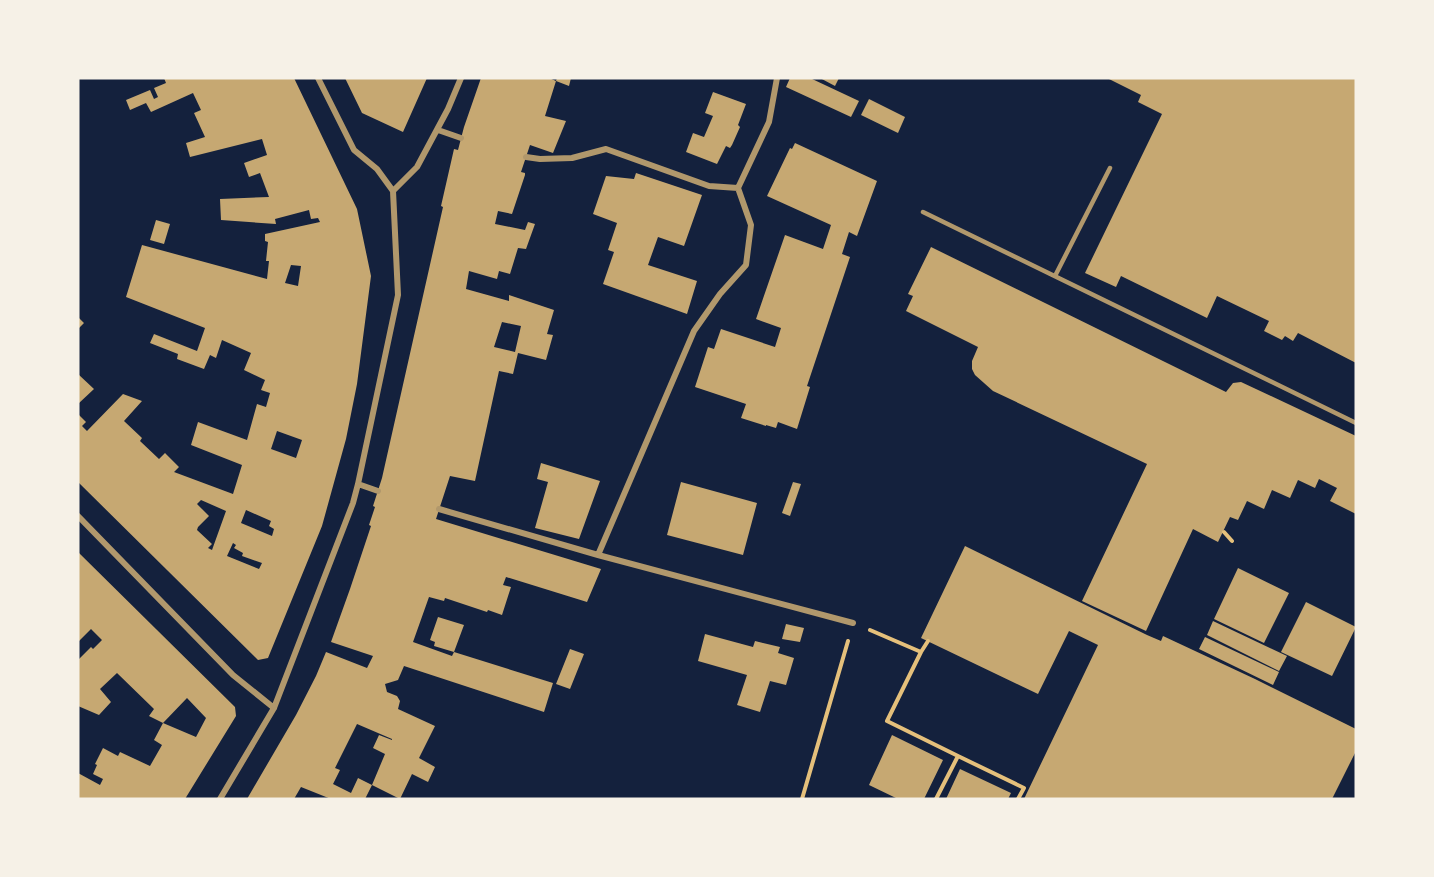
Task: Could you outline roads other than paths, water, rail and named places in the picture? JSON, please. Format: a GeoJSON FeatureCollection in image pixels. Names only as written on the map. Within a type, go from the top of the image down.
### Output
{"type":"FeatureCollection","features":[{"type":"Feature","properties":{"kind":"street"},"geometry":{"type":"LineString","coordinates":[[220,799],[274,708],[349,514],[358,484],[398,295],[393,191],[377,169],[354,150],[318,78]]}},
{"type":"Feature","properties":{"kind":"street"},"geometry":{"type":"LineString","coordinates":[[393,191],[417,167],[438,130],[461,78]]}},
{"type":"Feature","properties":{"kind":"street"},"geometry":{"type":"LineString","coordinates":[[598,555],[694,331],[720,294],[746,266],[752,225],[738,188],[769,122],[777,78]]}},
{"type":"Feature","properties":{"kind":"street"},"geometry":{"type":"LineString","coordinates":[[438,130],[461,138]]}},
{"type":"Feature","properties":{"kind":"street"},"geometry":{"type":"LineString","coordinates":[[526,157],[572,159],[606,149],[710,186],[738,188]]}},
{"type":"Feature","properties":{"kind":"street"},"geometry":{"type":"LineString","coordinates":[[358,484],[378,491]]}},
{"type":"Feature","properties":{"kind":"street"},"geometry":{"type":"LineString","coordinates":[[439,509],[598,555],[853,623]]}},
{"type":"Feature","properties":{"kind":"street"},"geometry":{"type":"LineString","coordinates":[[78,516],[233,675],[274,708]]}},
{"type":"Feature","properties":{"kind":"lane"},"geometry":{"type":"LineString","coordinates":[[1055,276],[1110,168]]}},
{"type":"Feature","properties":{"kind":"lane"},"geometry":{"type":"LineString","coordinates":[[923,212],[1356,423]]}}]}
